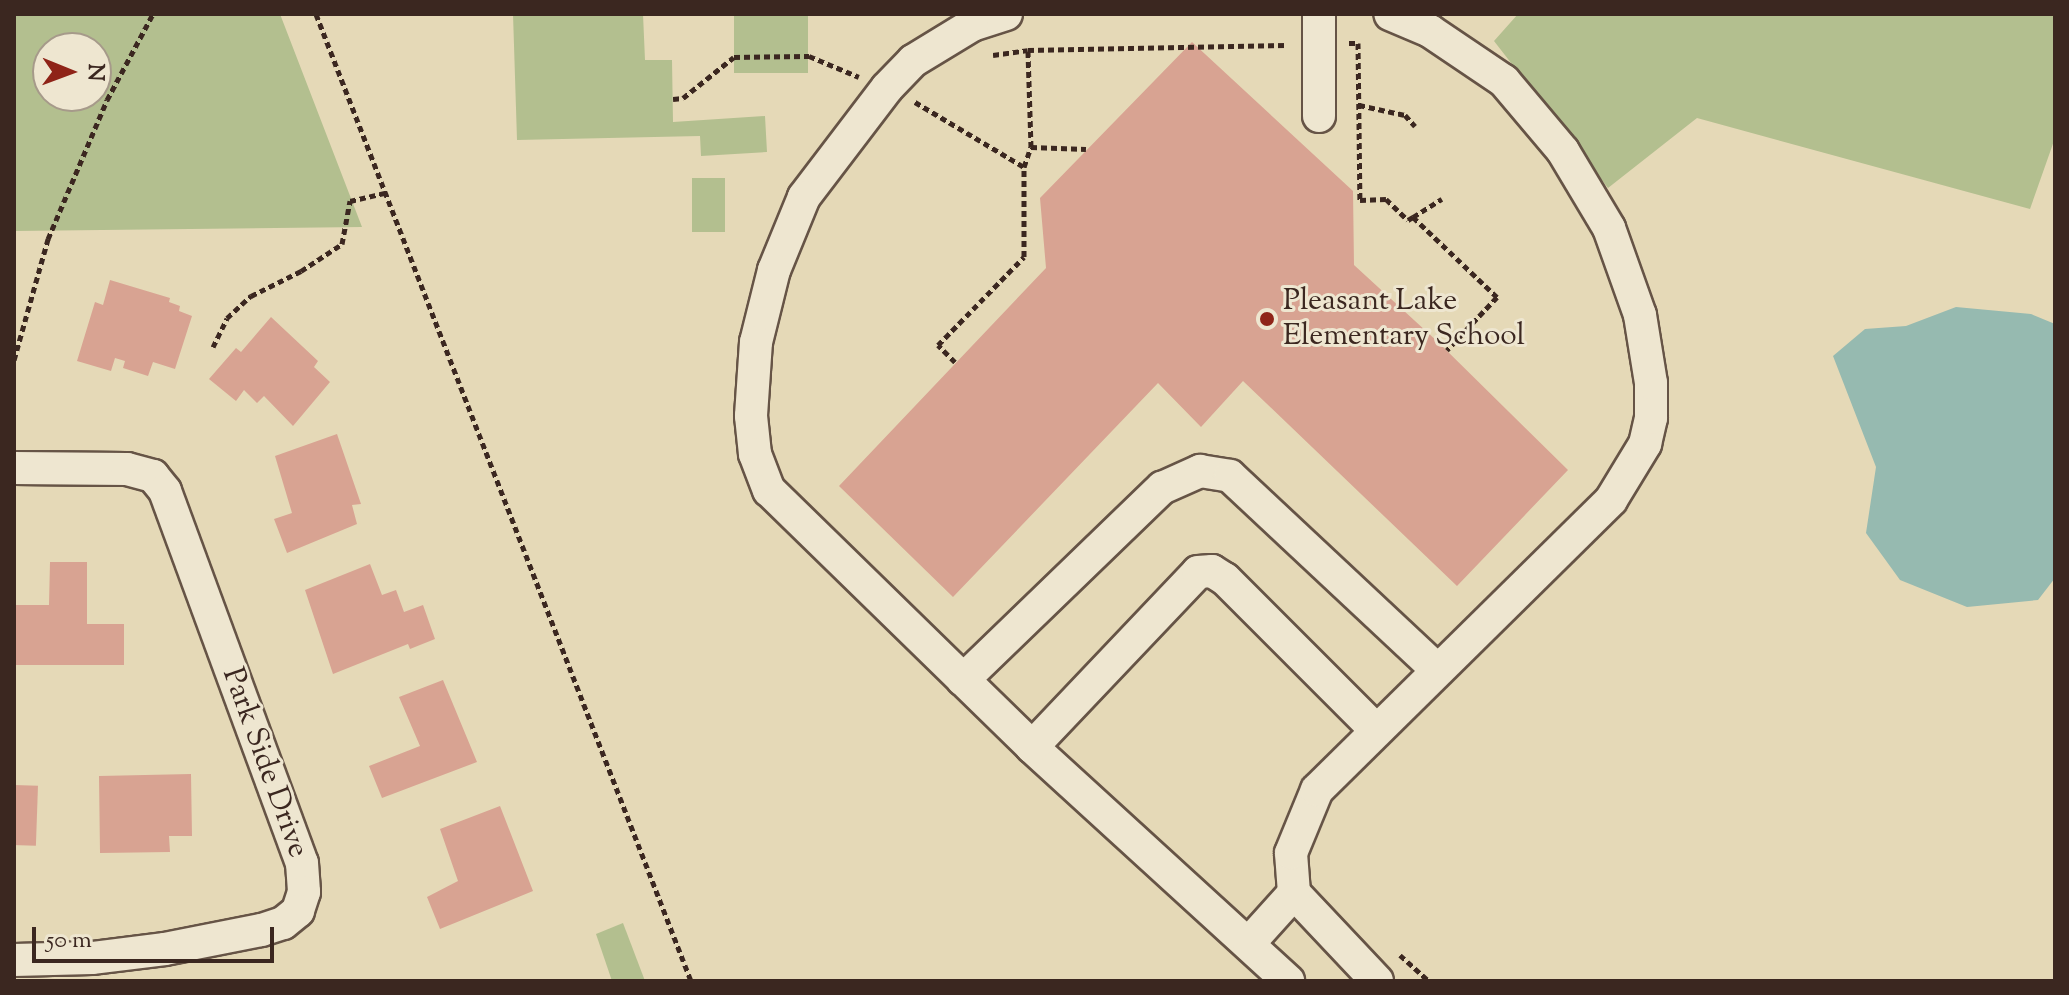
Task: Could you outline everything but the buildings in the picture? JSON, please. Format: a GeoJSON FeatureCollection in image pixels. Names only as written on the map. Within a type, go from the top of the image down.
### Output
{"type":"FeatureCollection","features":[{"type":"Feature","properties":{"kind":"street"},"geometry":{"type":"LineString","coordinates":[[1006,14],[972,25],[913,61],[887,88],[804,197],[774,270],[756,342],[751,416],[755,454],[769,490],[1032,747],[1288,981]]}},
{"type":"Feature","properties":{"kind":"street"},"geometry":{"type":"LineString","coordinates":[[1377,981],[1294,893],[1291,853],[1317,790],[1436,669],[1568,546],[1611,500],[1645,444],[1651,418],[1651,383],[1640,315],[1609,228],[1563,151],[1504,81],[1430,31],[1390,14]]}},
{"type":"Feature","properties":{"kind":"street"},"geometry":{"type":"LineString","coordinates":[[1319,29],[1319,116]]}},
{"type":"Feature","properties":{"kind":"street","name":"Park Side Drive"},"geometry":{"type":"LineString","coordinates":[[14,468],[127,469],[153,476],[165,491],[302,863],[304,892],[298,911],[283,923],[261,930],[165,949],[92,958],[14,960]]}},
{"type":"Feature","properties":{"kind":"street"},"geometry":{"type":"LineString","coordinates":[[963,680],[1162,488],[1200,471],[1230,476],[1436,669]]}},
{"type":"Feature","properties":{"kind":"street"},"geometry":{"type":"LineString","coordinates":[[1032,747],[1198,572],[1212,571],[1225,579],[1376,730]]}},
{"type":"Feature","properties":{"kind":"street"},"geometry":{"type":"LineString","coordinates":[[1249,943],[1294,893]]}},
{"type":"Feature","properties":{"kind":"path"},"geometry":{"type":"LineString","coordinates":[[14,360],[48,239],[107,100],[153,14]]}},
{"type":"Feature","properties":{"kind":"path"},"geometry":{"type":"LineString","coordinates":[[316,14],[691,981]]}},
{"type":"Feature","properties":{"kind":"path"},"geometry":{"type":"LineString","coordinates":[[985,58],[1028,50],[1319,29],[1358,43],[1360,200]]}},
{"type":"Feature","properties":{"kind":"path"},"geometry":{"type":"LineString","coordinates":[[955,362],[938,345],[1024,257],[1024,167],[1031,147],[1028,50]]}},
{"type":"Feature","properties":{"kind":"path"},"geometry":{"type":"LineString","coordinates":[[906,113],[927,94]]}},
{"type":"Feature","properties":{"kind":"path"},"geometry":{"type":"LineString","coordinates":[[1359,105],[1405,115],[1415,126]]}},
{"type":"Feature","properties":{"kind":"path"},"geometry":{"type":"LineString","coordinates":[[1031,147],[1086,149]]}},
{"type":"Feature","properties":{"kind":"path"},"geometry":{"type":"LineString","coordinates":[[213,347],[227,318],[251,296],[301,271],[342,244],[350,201],[386,193]]}},
{"type":"Feature","properties":{"kind":"path"},"geometry":{"type":"LineString","coordinates":[[1352,200],[1386,199],[1408,220],[1442,199]]}},
{"type":"Feature","properties":{"kind":"path"},"geometry":{"type":"LineString","coordinates":[[1413,217],[1497,297],[1447,350]]}},
{"type":"Feature","properties":{"kind":"path"},"geometry":{"type":"LineString","coordinates":[[1389,947],[1429,981]]}},
{"type":"Feature","properties":{"kind":"green space"},"geometry":{"type":"Polygon","coordinates":[[[14,14],[280,14],[362,227],[14,231],[14,14]]]}},
{"type":"Feature","properties":{"kind":"green space"},"geometry":{"type":"Polygon","coordinates":[[[513,14],[643,14],[645,60],[672,60],[673,122],[765,116],[767,152],[701,156],[700,136],[517,140],[513,14]]]}},
{"type":"Feature","properties":{"kind":"green space"},"geometry":{"type":"Polygon","coordinates":[[[734,14],[808,14],[808,73],[734,73],[734,14]]]}},
{"type":"Feature","properties":{"kind":"green space"},"geometry":{"type":"Polygon","coordinates":[[[1518,14],[2055,14],[2055,138],[2030,209],[1697,118],[1608,188],[1494,41],[1518,14]]]}},
{"type":"Feature","properties":{"kind":"green space"},"geometry":{"type":"Polygon","coordinates":[[[692,178],[725,178],[725,232],[692,232],[692,178]]]}},
{"type":"Feature","properties":{"kind":"green space"},"geometry":{"type":"Polygon","coordinates":[[[623,923],[645,981],[612,981],[596,934],[623,923]]]}},
{"type":"Feature","properties":{"kind":"water"},"geometry":{"type":"Polygon","coordinates":[[[1956,307],[2031,314],[2055,324],[2055,578],[2038,600],[1967,607],[1900,580],[1866,533],[1876,467],[1833,356],[1865,329],[1906,326],[1956,307]]]}},
{"type":"Feature","properties":{"kind":"place","name":"Pleasant Lake Elementary School"},"geometry":{"type":"Point","coordinates":[1267,319]}}]}
